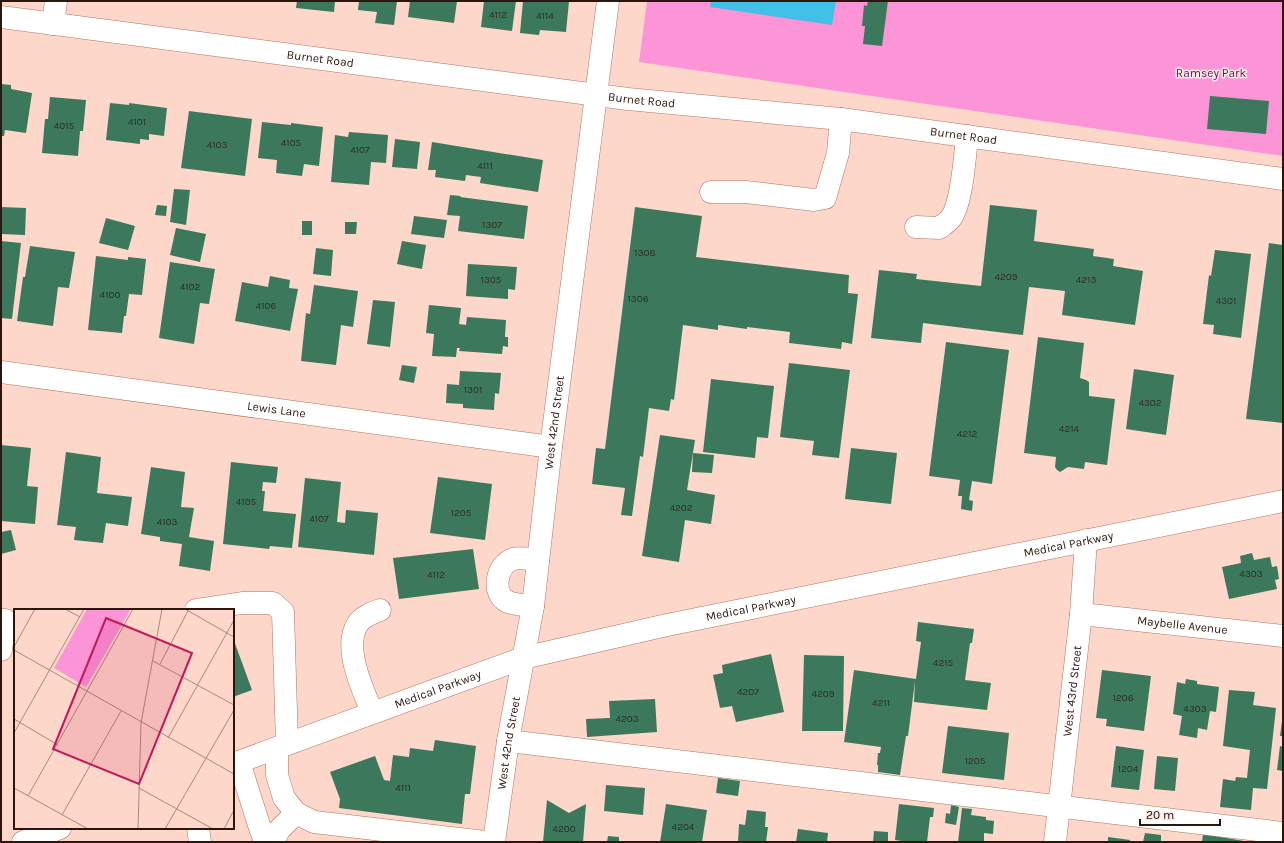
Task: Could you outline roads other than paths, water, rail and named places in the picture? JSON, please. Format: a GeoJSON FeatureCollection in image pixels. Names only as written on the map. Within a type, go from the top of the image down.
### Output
{"type":"FeatureCollection","features":[{"type":"Feature","properties":{"kind":"street"},"geometry":{"type":"LineString","coordinates":[[52,24],[56,1]]}},
{"type":"Feature","properties":{"kind":"street","name":"West 42nd Street"},"geometry":{"type":"LineString","coordinates":[[494,842],[508,741],[533,606],[608,1]]}},
{"type":"Feature","properties":{"kind":"street","name":"Burnet Road"},"geometry":{"type":"LineString","coordinates":[[1,17],[628,99],[841,119],[1283,179]]}},
{"type":"Feature","properties":{"kind":"street"},"geometry":{"type":"LineString","coordinates":[[711,192],[746,192],[814,200],[825,198],[838,153],[841,119]]}},
{"type":"Feature","properties":{"kind":"street"},"geometry":{"type":"LineString","coordinates":[[916,227],[939,228],[950,218],[955,210],[959,198],[967,136]]}},
{"type":"Feature","properties":{"kind":"street","name":"Lewis Lane"},"geometry":{"type":"LineString","coordinates":[[1,372],[552,447]]}},
{"type":"Feature","properties":{"kind":"street","name":"Medical Parkway"},"geometry":{"type":"LineString","coordinates":[[236,763],[523,658],[667,625],[1283,501]]}},
{"type":"Feature","properties":{"kind":"street","name":"West 43rd Street"},"geometry":{"type":"LineString","coordinates":[[1055,842],[1082,614],[1086,540]]}},
{"type":"Feature","properties":{"kind":"street"},"geometry":{"type":"LineString","coordinates":[[533,606],[509,602],[503,598],[497,582],[500,568],[512,560],[521,558],[538,560]]}},
{"type":"Feature","properties":{"kind":"street"},"geometry":{"type":"LineString","coordinates":[[203,609],[242,603],[273,603],[283,612],[282,746],[277,775],[284,798],[296,813],[314,822],[485,842]]}},
{"type":"Feature","properties":{"kind":"street"},"geometry":{"type":"LineString","coordinates":[[372,712],[357,675],[353,656],[353,638],[357,625],[368,615],[380,610]]}},
{"type":"Feature","properties":{"kind":"street","name":"Maybelle Avenue"},"geometry":{"type":"LineString","coordinates":[[1082,614],[1283,636]]}},
{"type":"Feature","properties":{"kind":"street"},"geometry":{"type":"LineString","coordinates":[[1,650],[7,619]]}},
{"type":"Feature","properties":{"kind":"street"},"geometry":{"type":"LineString","coordinates":[[508,741],[1283,833]]}},
{"type":"Feature","properties":{"kind":"street"},"geometry":{"type":"LineString","coordinates":[[236,763],[263,836],[268,842]]}},
{"type":"Feature","properties":{"kind":"street"},"geometry":{"type":"LineString","coordinates":[[273,842],[279,830],[296,813]]}},
{"type":"Feature","properties":{"kind":"street"},"geometry":{"type":"LineString","coordinates":[[23,842],[57,829]]}},
{"type":"Feature","properties":{"kind":"street"},"geometry":{"type":"LineString","coordinates":[[198,829],[200,842]]}},
{"type":"Feature","properties":{"kind":"water"},"geometry":{"type":"Polygon","coordinates":[[[711,1],[836,1],[832,25],[710,7],[711,1]]]}},
{"type":"Feature","properties":{"kind":"park label","name":"Ramsey Park"},"geometry":{"type":"Point","coordinates":[1211,73]}}]}
